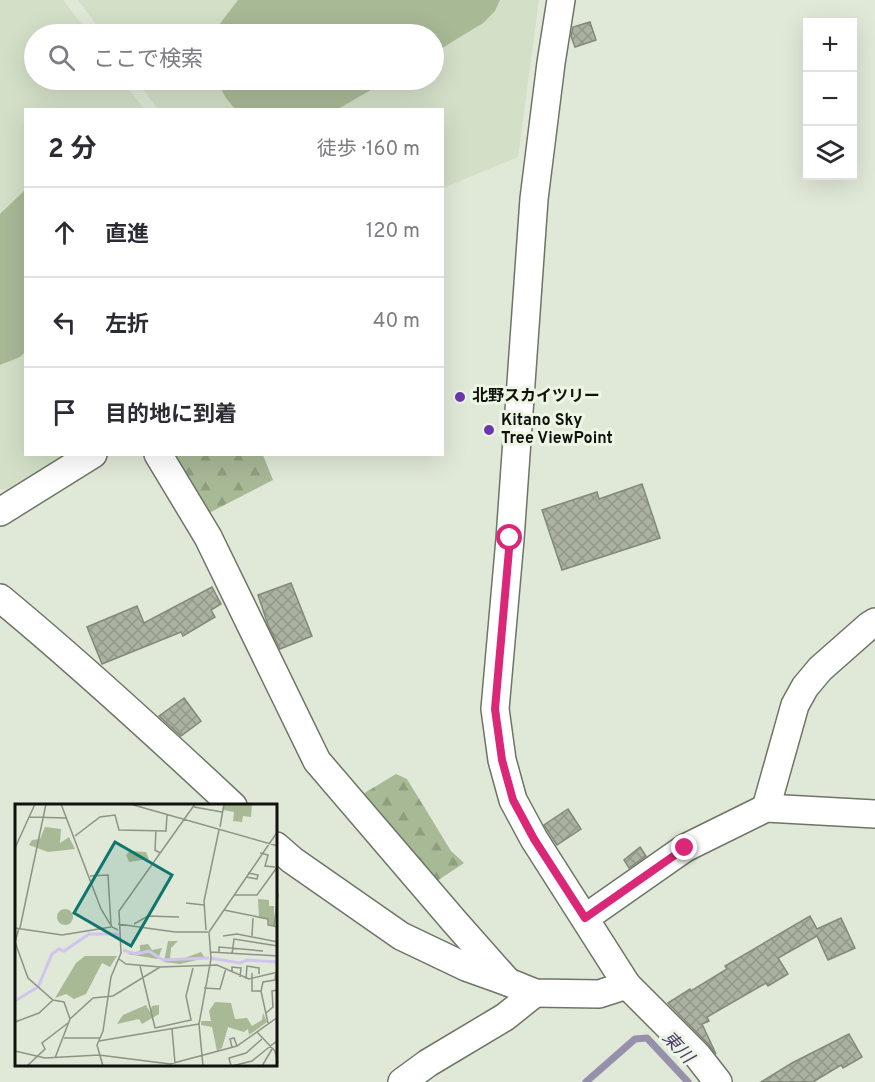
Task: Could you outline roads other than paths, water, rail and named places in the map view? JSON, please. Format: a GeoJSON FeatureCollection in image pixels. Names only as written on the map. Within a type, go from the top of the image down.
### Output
{"type":"FeatureCollection","features":[{"type":"Feature","properties":{"kind":"street"},"geometry":{"type":"LineString","coordinates":[[561,0],[534,199],[511,527],[495,709],[502,760],[513,800],[534,839],[627,985],[698,1055],[718,1082]]}},
{"type":"Feature","properties":{"kind":"street"},"geometry":{"type":"LineString","coordinates":[[0,512],[90,456]]}},
{"type":"Feature","properties":{"kind":"street"},"geometry":{"type":"LineString","coordinates":[[159,456],[208,537],[317,761],[508,982]]}},
{"type":"Feature","properties":{"kind":"street"},"geometry":{"type":"LineString","coordinates":[[0,598],[74,661],[231,804]]}},
{"type":"Feature","properties":{"kind":"street"},"geometry":{"type":"LineString","coordinates":[[766,808],[795,705],[805,687],[820,669],[875,622]]}},
{"type":"Feature","properties":{"kind":"street"},"geometry":{"type":"LineString","coordinates":[[585,918],[685,848],[766,808],[875,814]]}},
{"type":"Feature","properties":{"kind":"street"},"geometry":{"type":"LineString","coordinates":[[278,848],[401,936],[466,967],[535,993],[599,994],[627,985]]}},
{"type":"Feature","properties":{"kind":"street"},"geometry":{"type":"LineString","coordinates":[[402,1082],[436,1058],[505,1017],[535,993]]}},
{"type":"Feature","properties":{"kind":"waterway","name":"東川"},"geometry":{"type":"LineString","coordinates":[[586,1082],[635,1039],[647,1038],[688,1082]]}},
{"type":"Feature","properties":{"kind":"place","name":"北野スカイツリー"},"geometry":{"type":"Point","coordinates":[460,397]}},
{"type":"Feature","properties":{"kind":"place","name":"Kitano Sky Tree ViewPoint"},"geometry":{"type":"Point","coordinates":[489,430]}}]}
